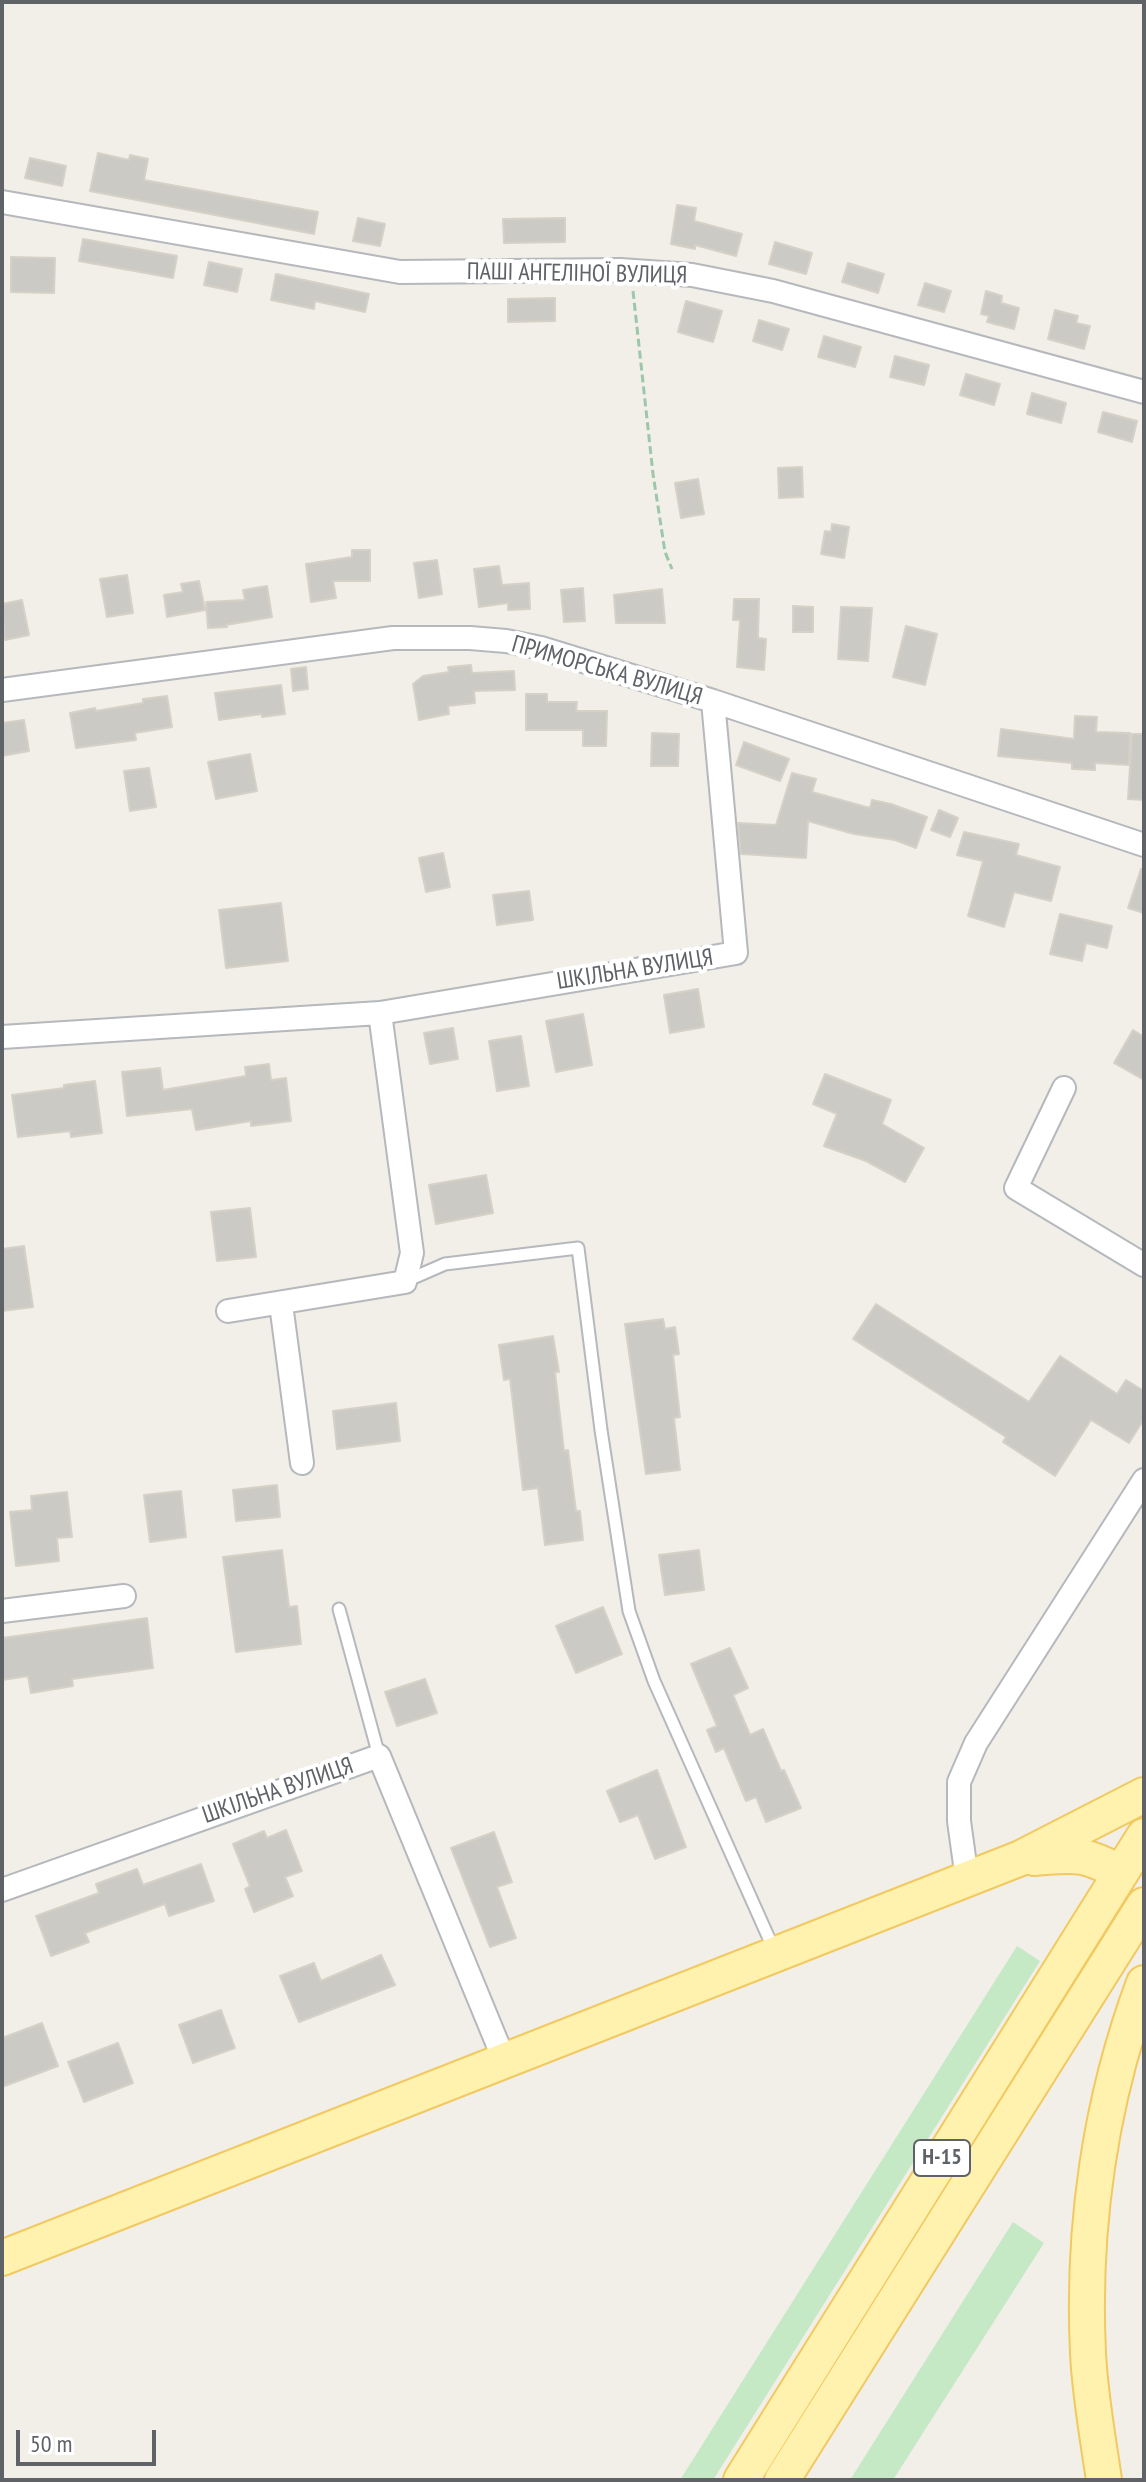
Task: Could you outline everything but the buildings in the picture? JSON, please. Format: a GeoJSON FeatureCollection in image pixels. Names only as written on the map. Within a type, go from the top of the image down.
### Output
{"type":"FeatureCollection","features":[{"type":"Feature","properties":{"kind":"main road"},"geometry":{"type":"LineString","coordinates":[[2,2258],[1021,1858],[1144,1795]]}},
{"type":"Feature","properties":{"kind":"main road","name":"Н-15"},"geometry":{"type":"LineString","coordinates":[[741,2480],[1144,1836]]}},
{"type":"Feature","properties":{"kind":"main road"},"geometry":{"type":"LineString","coordinates":[[1021,1858],[1078,1855],[1092,1858],[1121,1873]]}},
{"type":"Feature","properties":{"kind":"main road"},"geometry":{"type":"LineString","coordinates":[[782,2480],[1144,1905]]}},
{"type":"Feature","properties":{"kind":"main road"},"geometry":{"type":"LineString","coordinates":[[1104,2480],[1092,2393],[1086,2292],[1104,2115],[1129,2024],[1144,1983]]}},
{"type":"Feature","properties":{"kind":"street","name":"ПАШІ АНГЕЛІНОЇ ВУЛИЦЯ"},"geometry":{"type":"LineString","coordinates":[[2,202],[400,272],[631,271],[692,275],[773,291],[1144,392]]}},
{"type":"Feature","properties":{"kind":"street","name":"ПРИМОРСЬКА ВУЛИЦЯ"},"geometry":{"type":"LineString","coordinates":[[2,690],[393,638],[470,638],[541,648],[713,701],[1144,845]]}},
{"type":"Feature","properties":{"kind":"street","name":"ШКІЛЬНА ВУЛИЦЯ"},"geometry":{"type":"LineString","coordinates":[[2,1037],[380,1013],[736,953],[713,701]]}},
{"type":"Feature","properties":{"kind":"street"},"geometry":{"type":"LineString","coordinates":[[228,1311],[405,1282],[412,1253],[380,1013]]}},
{"type":"Feature","properties":{"kind":"street"},"geometry":{"type":"LineString","coordinates":[[1064,1088],[1016,1188],[1144,1265]]}},
{"type":"Feature","properties":{"kind":"street"},"geometry":{"type":"LineString","coordinates":[[281,1304],[302,1463]]}},
{"type":"Feature","properties":{"kind":"street"},"geometry":{"type":"LineString","coordinates":[[967,1879],[959,1821],[959,1782],[976,1743],[1144,1480]]}},
{"type":"Feature","properties":{"kind":"street"},"geometry":{"type":"LineString","coordinates":[[2,1611],[124,1596]]}},
{"type":"Feature","properties":{"kind":"street","name":"ШКІЛЬНА ВУЛИЦЯ"},"geometry":{"type":"LineString","coordinates":[[2,1890],[379,1756],[505,2062]]}},
{"type":"Feature","properties":{"kind":"lane"},"geometry":{"type":"LineString","coordinates":[[405,1282],[445,1264],[578,1248],[601,1430],[629,1611],[654,1681],[776,1956]]}},
{"type":"Feature","properties":{"kind":"lane"},"geometry":{"type":"LineString","coordinates":[[339,1609],[379,1756]]}},
{"type":"Feature","properties":{"kind":"path"},"geometry":{"type":"LineString","coordinates":[[631,271],[653,474],[665,552],[672,569]]}},
{"type":"Feature","properties":{"kind":"green space"},"geometry":{"type":"Polygon","coordinates":[[[1017,1946],[1040,1961],[713,2480],[680,2480],[1017,1946]]]}},
{"type":"Feature","properties":{"kind":"green space"},"geometry":{"type":"Polygon","coordinates":[[[1013,2222],[1044,2243],[893,2480],[850,2480],[1013,2222]]]}}]}
